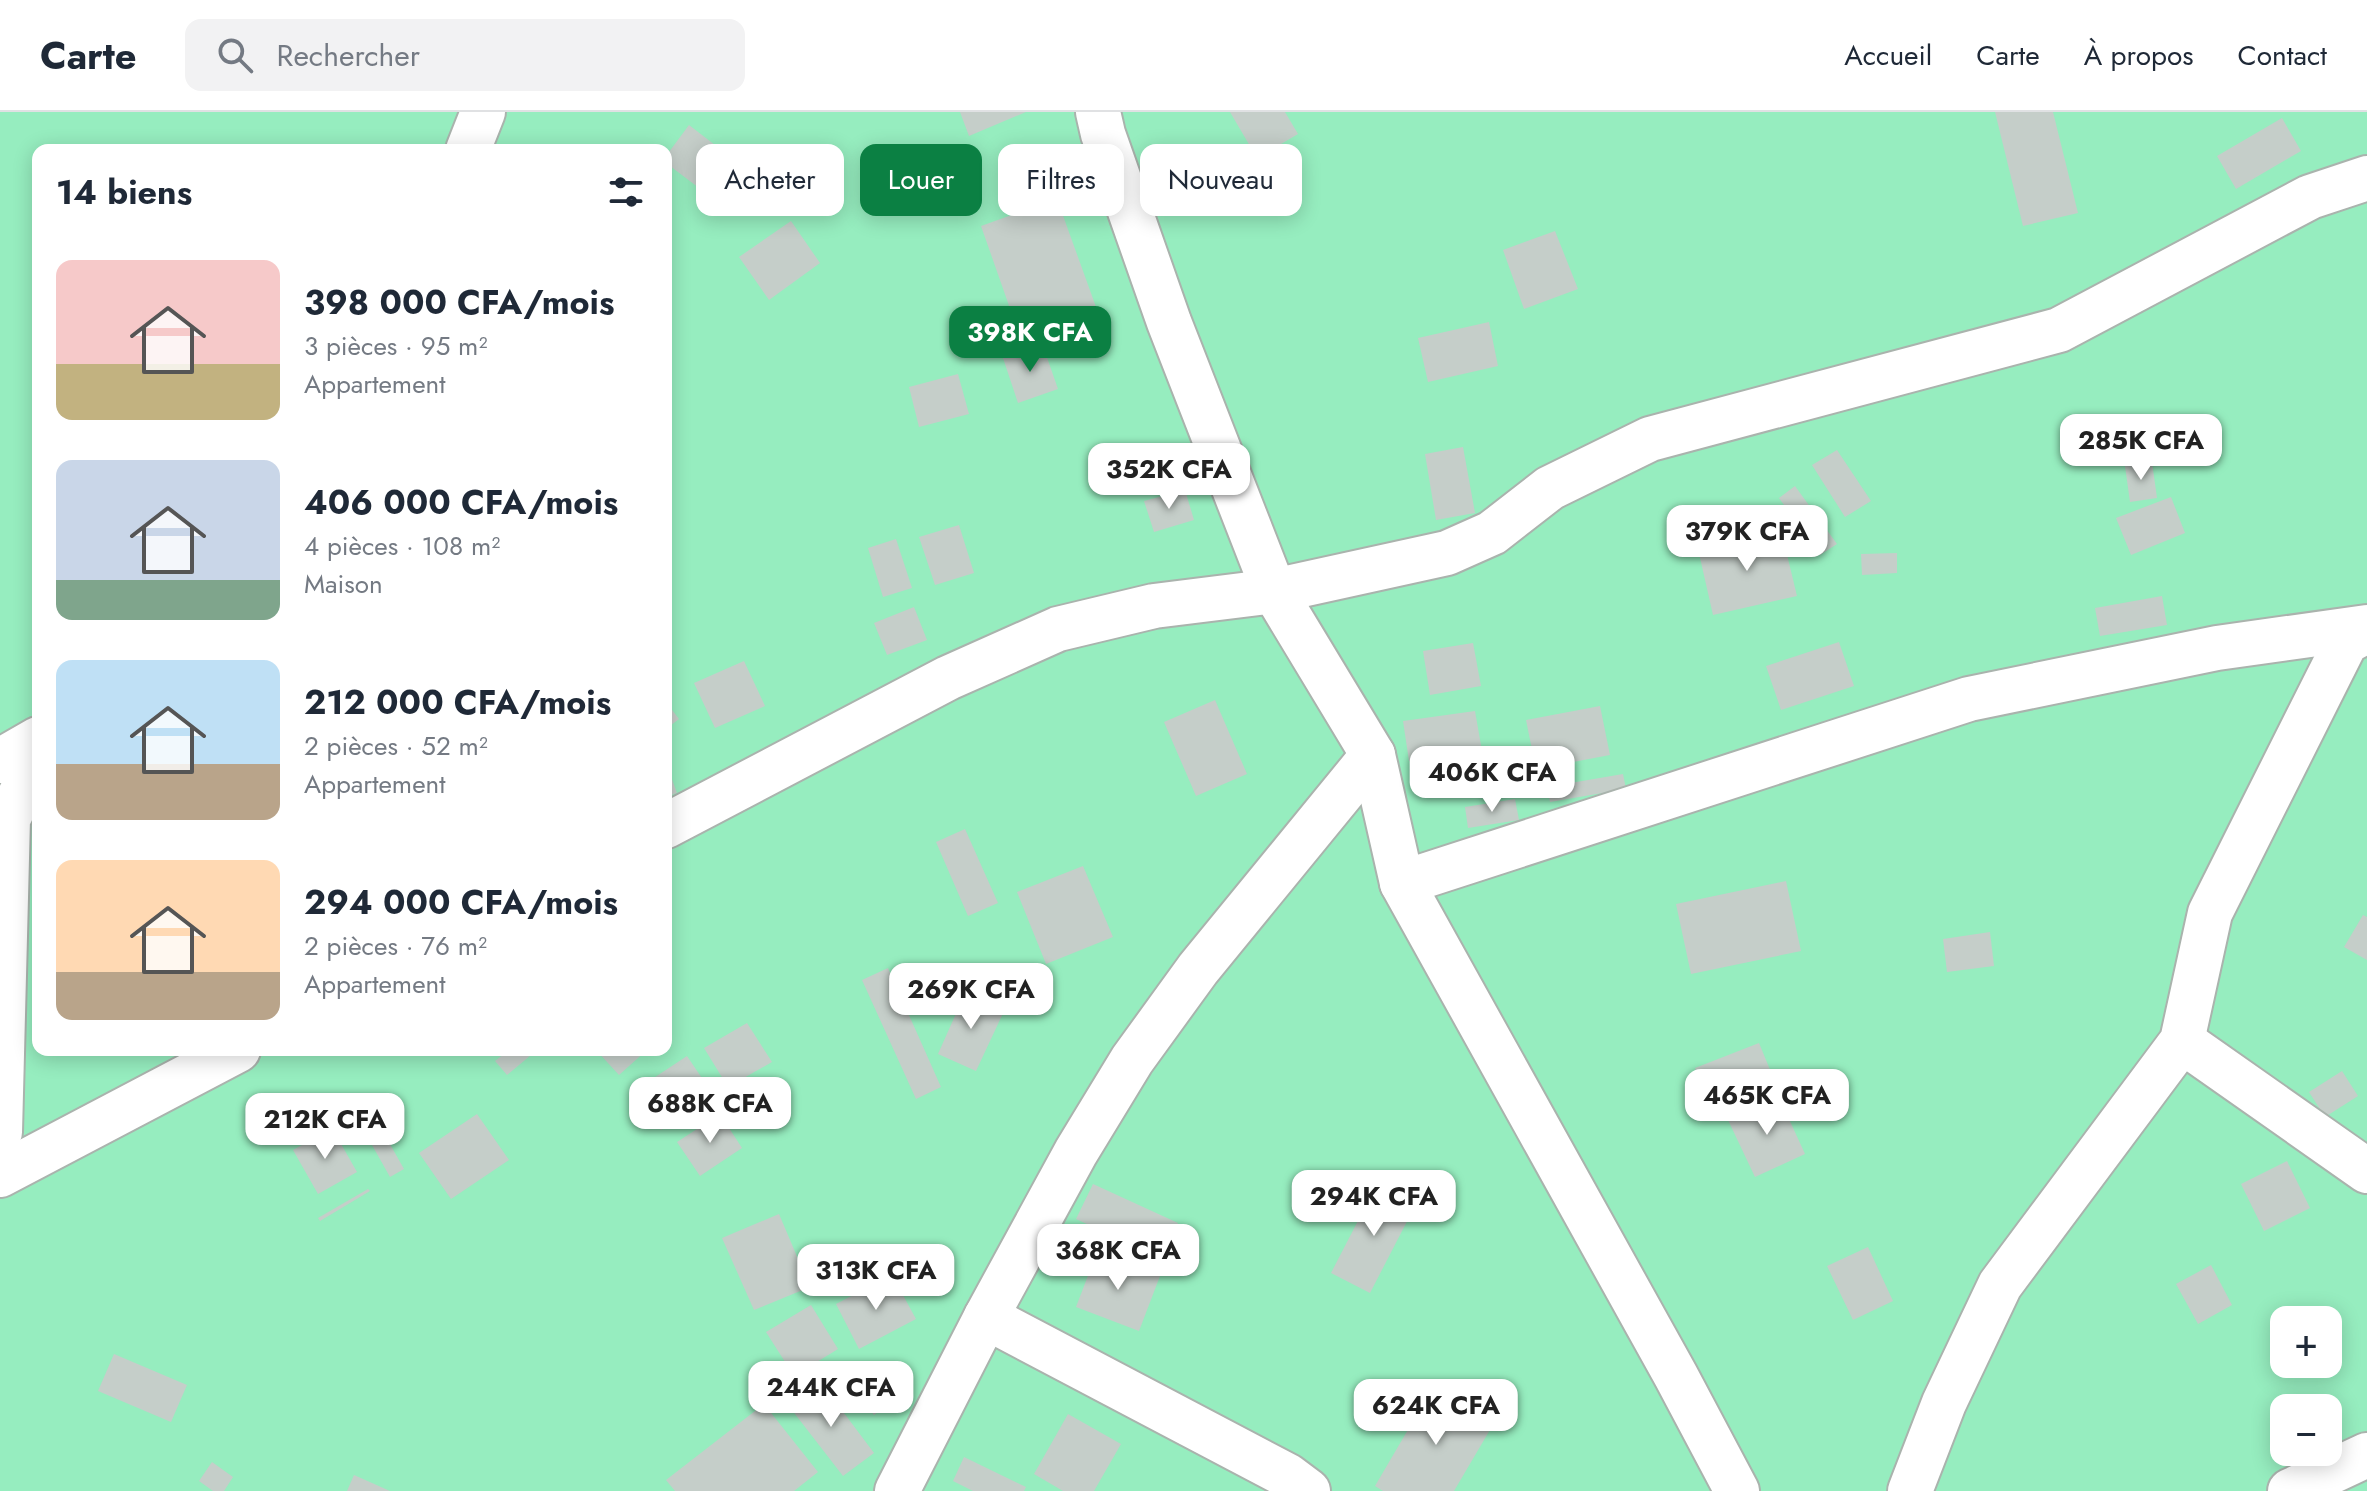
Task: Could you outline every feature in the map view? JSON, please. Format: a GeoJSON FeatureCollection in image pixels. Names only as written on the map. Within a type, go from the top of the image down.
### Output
{"type":"FeatureCollection","features":[{"type":"Feature","properties":{"kind":"street"},"geometry":{"type":"LineString","coordinates":[[470,144],[483,112]]}},
{"type":"Feature","properties":{"kind":"street"},"geometry":{"type":"LineString","coordinates":[[1098,112],[1169,322],[1274,591],[1373,755],[1402,883],[1737,1491]]}},
{"type":"Feature","properties":{"kind":"street"},"geometry":{"type":"LineString","coordinates":[[672,823],[948,678],[1058,629],[1154,606],[1274,591],[1447,553],[1492,533],[1550,488],[1650,439],[2059,330],[2310,197],[2367,178]]}},
{"type":"Feature","properties":{"kind":"street"},"geometry":{"type":"LineString","coordinates":[[1402,883],[1969,699],[2217,648],[2362,643]]}},
{"type":"Feature","properties":{"kind":"street"},"geometry":{"type":"LineString","coordinates":[[1910,1491],[1944,1403],[2000,1285],[2182,1041],[2210,913],[2362,643]]}},
{"type":"Feature","properties":{"kind":"street"},"geometry":{"type":"LineString","coordinates":[[0,761],[32,742]]}},
{"type":"Feature","properties":{"kind":"street"},"geometry":{"type":"LineString","coordinates":[[897,1491],[986,1317],[1076,1152],[1132,1060],[1198,969],[1373,755]]}},
{"type":"Feature","properties":{"kind":"street"},"geometry":{"type":"LineString","coordinates":[[0,1132],[8,819],[32,771]]}},
{"type":"Feature","properties":{"kind":"street"},"geometry":{"type":"LineString","coordinates":[[2182,1041],[2367,1171]]}},
{"type":"Feature","properties":{"kind":"street"},"geometry":{"type":"LineString","coordinates":[[0,1175],[227,1056]]}},
{"type":"Feature","properties":{"kind":"street"},"geometry":{"type":"LineString","coordinates":[[986,1317],[1288,1476],[1308,1491]]}},
{"type":"Feature","properties":{"kind":"street"},"geometry":{"type":"LineString","coordinates":[[2290,1491],[2367,1455]]}},
{"type":"Feature","properties":{"kind":"green space"},"geometry":{"type":"Polygon","coordinates":[[[0,112],[2367,112],[2367,1491],[0,1491],[0,112]]]}},
{"type":"Feature","properties":{"kind":"building"},"geometry":{"type":"Polygon","coordinates":[[[960,112],[1026,112],[969,136],[960,112]]]}},
{"type":"Feature","properties":{"kind":"building"},"geometry":{"type":"Polygon","coordinates":[[[1230,112],[1285,112],[1298,134],[1281,144],[1249,144],[1230,112]]]}},
{"type":"Feature","properties":{"kind":"building"},"geometry":{"type":"Polygon","coordinates":[[[1995,112],[2053,112],[2078,213],[2023,226],[1995,112]]]}},
{"type":"Feature","properties":{"kind":"building"},"geometry":{"type":"Polygon","coordinates":[[[2282,118],[2301,151],[2236,189],[2217,156],[2282,118]]]}},
{"type":"Feature","properties":{"kind":"building"},"geometry":{"type":"Polygon","coordinates":[[[689,125],[714,144],[696,144],[696,186],[672,168],[672,148],[689,125]]]}},
{"type":"Feature","properties":{"kind":"building"},"geometry":{"type":"Polygon","coordinates":[[[1009,216],[1063,216],[1096,307],[1019,334],[981,226],[1009,216]]]}},
{"type":"Feature","properties":{"kind":"building"},"geometry":{"type":"Polygon","coordinates":[[[791,221],[820,263],[769,300],[739,257],[791,221]]]}},
{"type":"Feature","properties":{"kind":"building"},"geometry":{"type":"Polygon","coordinates":[[[1555,231],[1578,289],[1524,309],[1503,250],[1555,231]]]}},
{"type":"Feature","properties":{"kind":"building"},"geometry":{"type":"Polygon","coordinates":[[[1489,322],[1498,366],[1428,382],[1418,338],[1489,322]]]}},
{"type":"Feature","properties":{"kind":"building"},"geometry":{"type":"Polygon","coordinates":[[[1043,346],[1058,389],[1018,403],[1003,358],[1043,346]]]}},
{"type":"Feature","properties":{"kind":"building"},"geometry":{"type":"Polygon","coordinates":[[[958,374],[969,414],[919,427],[909,387],[958,374]]]}},
{"type":"Feature","properties":{"kind":"building"},"geometry":{"type":"Polygon","coordinates":[[[1463,447],[1475,513],[1436,520],[1425,454],[1463,447]]]}},
{"type":"Feature","properties":{"kind":"building"},"geometry":{"type":"Polygon","coordinates":[[[1837,450],[1871,501],[1845,517],[1812,465],[1837,450]]]}},
{"type":"Feature","properties":{"kind":"building"},"geometry":{"type":"Polygon","coordinates":[[[2152,462],[2157,498],[2130,502],[2125,466],[2152,462]]]}},
{"type":"Feature","properties":{"kind":"building"},"geometry":{"type":"Polygon","coordinates":[[[1795,486],[1837,544],[1820,555],[1779,498],[1795,486]]]}},
{"type":"Feature","properties":{"kind":"building"},"geometry":{"type":"Polygon","coordinates":[[[1185,490],[1194,520],[1154,532],[1144,501],[1185,490]]]}},
{"type":"Feature","properties":{"kind":"building"},"geometry":{"type":"Polygon","coordinates":[[[2171,497],[2185,533],[2131,555],[2116,518],[2171,497]]]}},
{"type":"Feature","properties":{"kind":"building"},"geometry":{"type":"Polygon","coordinates":[[[959,525],[974,573],[935,585],[919,537],[959,525]]]}},
{"type":"Feature","properties":{"kind":"building"},"geometry":{"type":"Polygon","coordinates":[[[1781,530],[1797,596],[1713,615],[1698,549],[1781,530]]]}},
{"type":"Feature","properties":{"kind":"building"},"geometry":{"type":"Polygon","coordinates":[[[896,539],[912,588],[883,597],[868,548],[896,539]]]}},
{"type":"Feature","properties":{"kind":"building"},"geometry":{"type":"Polygon","coordinates":[[[1897,553],[1897,573],[1862,575],[1861,554],[1897,553]]]}},
{"type":"Feature","properties":{"kind":"building"},"geometry":{"type":"Polygon","coordinates":[[[2162,596],[2167,625],[2100,636],[2095,608],[2162,596]]]}},
{"type":"Feature","properties":{"kind":"building"},"geometry":{"type":"Polygon","coordinates":[[[914,607],[927,640],[887,655],[874,623],[914,607]]]}},
{"type":"Feature","properties":{"kind":"building"},"geometry":{"type":"Polygon","coordinates":[[[1839,642],[1854,686],[1781,710],[1766,666],[1839,642]]]}},
{"type":"Feature","properties":{"kind":"building"},"geometry":{"type":"Polygon","coordinates":[[[1473,643],[1481,686],[1430,695],[1423,651],[1473,643]]]}},
{"type":"Feature","properties":{"kind":"building"},"geometry":{"type":"Polygon","coordinates":[[[744,661],[765,706],[715,728],[694,683],[744,661]]]}},
{"type":"Feature","properties":{"kind":"building"},"geometry":{"type":"Polygon","coordinates":[[[1215,700],[1247,774],[1196,796],[1164,722],[1215,700]]]}},
{"type":"Feature","properties":{"kind":"building"},"geometry":{"type":"Polygon","coordinates":[[[1600,706],[1610,755],[1536,769],[1526,720],[1600,706]]]}},
{"type":"Feature","properties":{"kind":"building"},"geometry":{"type":"Polygon","coordinates":[[[672,710],[679,719],[672,724],[672,710]]]}},
{"type":"Feature","properties":{"kind":"building"},"geometry":{"type":"Polygon","coordinates":[[[1475,711],[1482,751],[1409,761],[1403,721],[1475,711]]]}},
{"type":"Feature","properties":{"kind":"building"},"geometry":{"type":"Polygon","coordinates":[[[1623,774],[1626,789],[1550,802],[1547,787],[1623,774]]]}},
{"type":"Feature","properties":{"kind":"building"},"geometry":{"type":"Polygon","coordinates":[[[1515,799],[1519,820],[1468,828],[1465,807],[1515,799]]]}},
{"type":"Feature","properties":{"kind":"building"},"geometry":{"type":"Polygon","coordinates":[[[965,829],[998,903],[968,916],[936,842],[965,829]]]}},
{"type":"Feature","properties":{"kind":"building"},"geometry":{"type":"Polygon","coordinates":[[[1083,866],[1113,937],[1046,964],[1017,892],[1083,866]]]}},
{"type":"Feature","properties":{"kind":"building"},"geometry":{"type":"Polygon","coordinates":[[[1786,881],[1801,951],[1691,974],[1676,904],[1786,881]]]}},
{"type":"Feature","properties":{"kind":"building"},"geometry":{"type":"Polygon","coordinates":[[[2363,915],[2367,917],[2367,960],[2344,947],[2363,915]]]}},
{"type":"Feature","properties":{"kind":"building"},"geometry":{"type":"Polygon","coordinates":[[[1990,932],[1994,966],[1947,972],[1943,939],[1990,932]]]}},
{"type":"Feature","properties":{"kind":"building"},"geometry":{"type":"Polygon","coordinates":[[[888,968],[941,1087],[916,1099],[862,980],[888,968]]]}},
{"type":"Feature","properties":{"kind":"building"},"geometry":{"type":"Polygon","coordinates":[[[966,991],[1005,1009],[976,1071],[938,1054],[966,991]]]}},
{"type":"Feature","properties":{"kind":"building"},"geometry":{"type":"Polygon","coordinates":[[[747,1023],[772,1062],[728,1087],[704,1048],[747,1023]]]}},
{"type":"Feature","properties":{"kind":"building"},"geometry":{"type":"Polygon","coordinates":[[[1759,1043],[1773,1077],[1708,1102],[1695,1068],[1759,1043]]]}},
{"type":"Feature","properties":{"kind":"building"},"geometry":{"type":"Polygon","coordinates":[[[501,1056],[530,1056],[507,1075],[495,1061],[501,1056]]]}},
{"type":"Feature","properties":{"kind":"building"},"geometry":{"type":"Polygon","coordinates":[[[602,1056],[640,1056],[619,1075],[602,1056]]]}},
{"type":"Feature","properties":{"kind":"building"},"geometry":{"type":"Polygon","coordinates":[[[687,1056],[714,1096],[661,1130],[634,1091],[687,1056]]]}},
{"type":"Feature","properties":{"kind":"building"},"geometry":{"type":"Polygon","coordinates":[[[2342,1071],[2358,1096],[2325,1117],[2309,1092],[2342,1071]]]}},
{"type":"Feature","properties":{"kind":"building"},"geometry":{"type":"Polygon","coordinates":[[[1779,1097],[1805,1154],[1755,1177],[1728,1120],[1779,1097]]]}},
{"type":"Feature","properties":{"kind":"building"},"geometry":{"type":"Polygon","coordinates":[[[477,1114],[509,1160],[451,1199],[419,1153],[477,1114]]]}},
{"type":"Feature","properties":{"kind":"building"},"geometry":{"type":"Polygon","coordinates":[[[720,1114],[742,1148],[700,1176],[677,1142],[720,1114]]]}},
{"type":"Feature","properties":{"kind":"building"},"geometry":{"type":"Polygon","coordinates":[[[377,1121],[404,1169],[390,1177],[363,1129],[377,1121]]]}},
{"type":"Feature","properties":{"kind":"building"},"geometry":{"type":"Polygon","coordinates":[[[332,1128],[357,1172],[318,1194],[293,1150],[332,1128]]]}},
{"type":"Feature","properties":{"kind":"building"},"geometry":{"type":"Polygon","coordinates":[[[2287,1161],[2310,1208],[2264,1231],[2241,1184],[2287,1161]]]}},
{"type":"Feature","properties":{"kind":"building"},"geometry":{"type":"Polygon","coordinates":[[[1093,1184],[1178,1223],[1162,1259],[1076,1219],[1093,1184]]]}},
{"type":"Feature","properties":{"kind":"building"},"geometry":{"type":"Polygon","coordinates":[[[1377,1184],[1416,1204],[1370,1293],[1331,1273],[1377,1184]]]}},
{"type":"Feature","properties":{"kind":"building"},"geometry":{"type":"Polygon","coordinates":[[[368,1189],[370,1191],[320,1221],[318,1218],[368,1189]]]}},
{"type":"Feature","properties":{"kind":"building"},"geometry":{"type":"Polygon","coordinates":[[[779,1214],[810,1287],[754,1310],[722,1238],[779,1214]]]}},
{"type":"Feature","properties":{"kind":"building"},"geometry":{"type":"Polygon","coordinates":[[[1868,1247],[1893,1301],[1853,1320],[1827,1266],[1868,1247]]]}},
{"type":"Feature","properties":{"kind":"building"},"geometry":{"type":"Polygon","coordinates":[[[1097,1252],[1160,1276],[1139,1331],[1076,1307],[1097,1252]]]}},
{"type":"Feature","properties":{"kind":"building"},"geometry":{"type":"Polygon","coordinates":[[[2211,1265],[2232,1305],[2198,1324],[2176,1284],[2211,1265]]]}},
{"type":"Feature","properties":{"kind":"building"},"geometry":{"type":"Polygon","coordinates":[[[892,1275],[916,1319],[859,1349],[836,1304],[892,1275]]]}},
{"type":"Feature","properties":{"kind":"building"},"geometry":{"type":"Polygon","coordinates":[[[811,1305],[838,1349],[794,1376],[766,1332],[811,1305]]]}},
{"type":"Feature","properties":{"kind":"building"},"geometry":{"type":"Polygon","coordinates":[[[114,1354],[187,1385],[171,1422],[98,1391],[114,1354]]]}},
{"type":"Feature","properties":{"kind":"building"},"geometry":{"type":"Polygon","coordinates":[[[869,1368],[895,1398],[874,1415],[850,1385],[869,1368]]]}},
{"type":"Feature","properties":{"kind":"building"},"geometry":{"type":"Polygon","coordinates":[[[820,1381],[874,1453],[843,1476],[788,1405],[820,1381]]]}},
{"type":"Feature","properties":{"kind":"building"},"geometry":{"type":"Polygon","coordinates":[[[1433,1387],[1494,1423],[1454,1491],[1383,1491],[1375,1486],[1433,1387]]]}},
{"type":"Feature","properties":{"kind":"building"},"geometry":{"type":"Polygon","coordinates":[[[764,1404],[818,1472],[794,1491],[675,1491],[666,1480],[764,1404]]]}},
{"type":"Feature","properties":{"kind":"building"},"geometry":{"type":"Polygon","coordinates":[[[1068,1414],[1121,1444],[1094,1491],[1063,1491],[1034,1474],[1068,1414]]]}},
{"type":"Feature","properties":{"kind":"building"},"geometry":{"type":"Polygon","coordinates":[[[964,1457],[1026,1487],[1024,1491],[973,1491],[953,1481],[964,1457]]]}},
{"type":"Feature","properties":{"kind":"building"},"geometry":{"type":"Polygon","coordinates":[[[212,1462],[233,1477],[224,1491],[213,1491],[199,1481],[212,1462]]]}},
{"type":"Feature","properties":{"kind":"building"},"geometry":{"type":"Polygon","coordinates":[[[354,1475],[390,1491],[347,1491],[354,1475]]]}}]}
